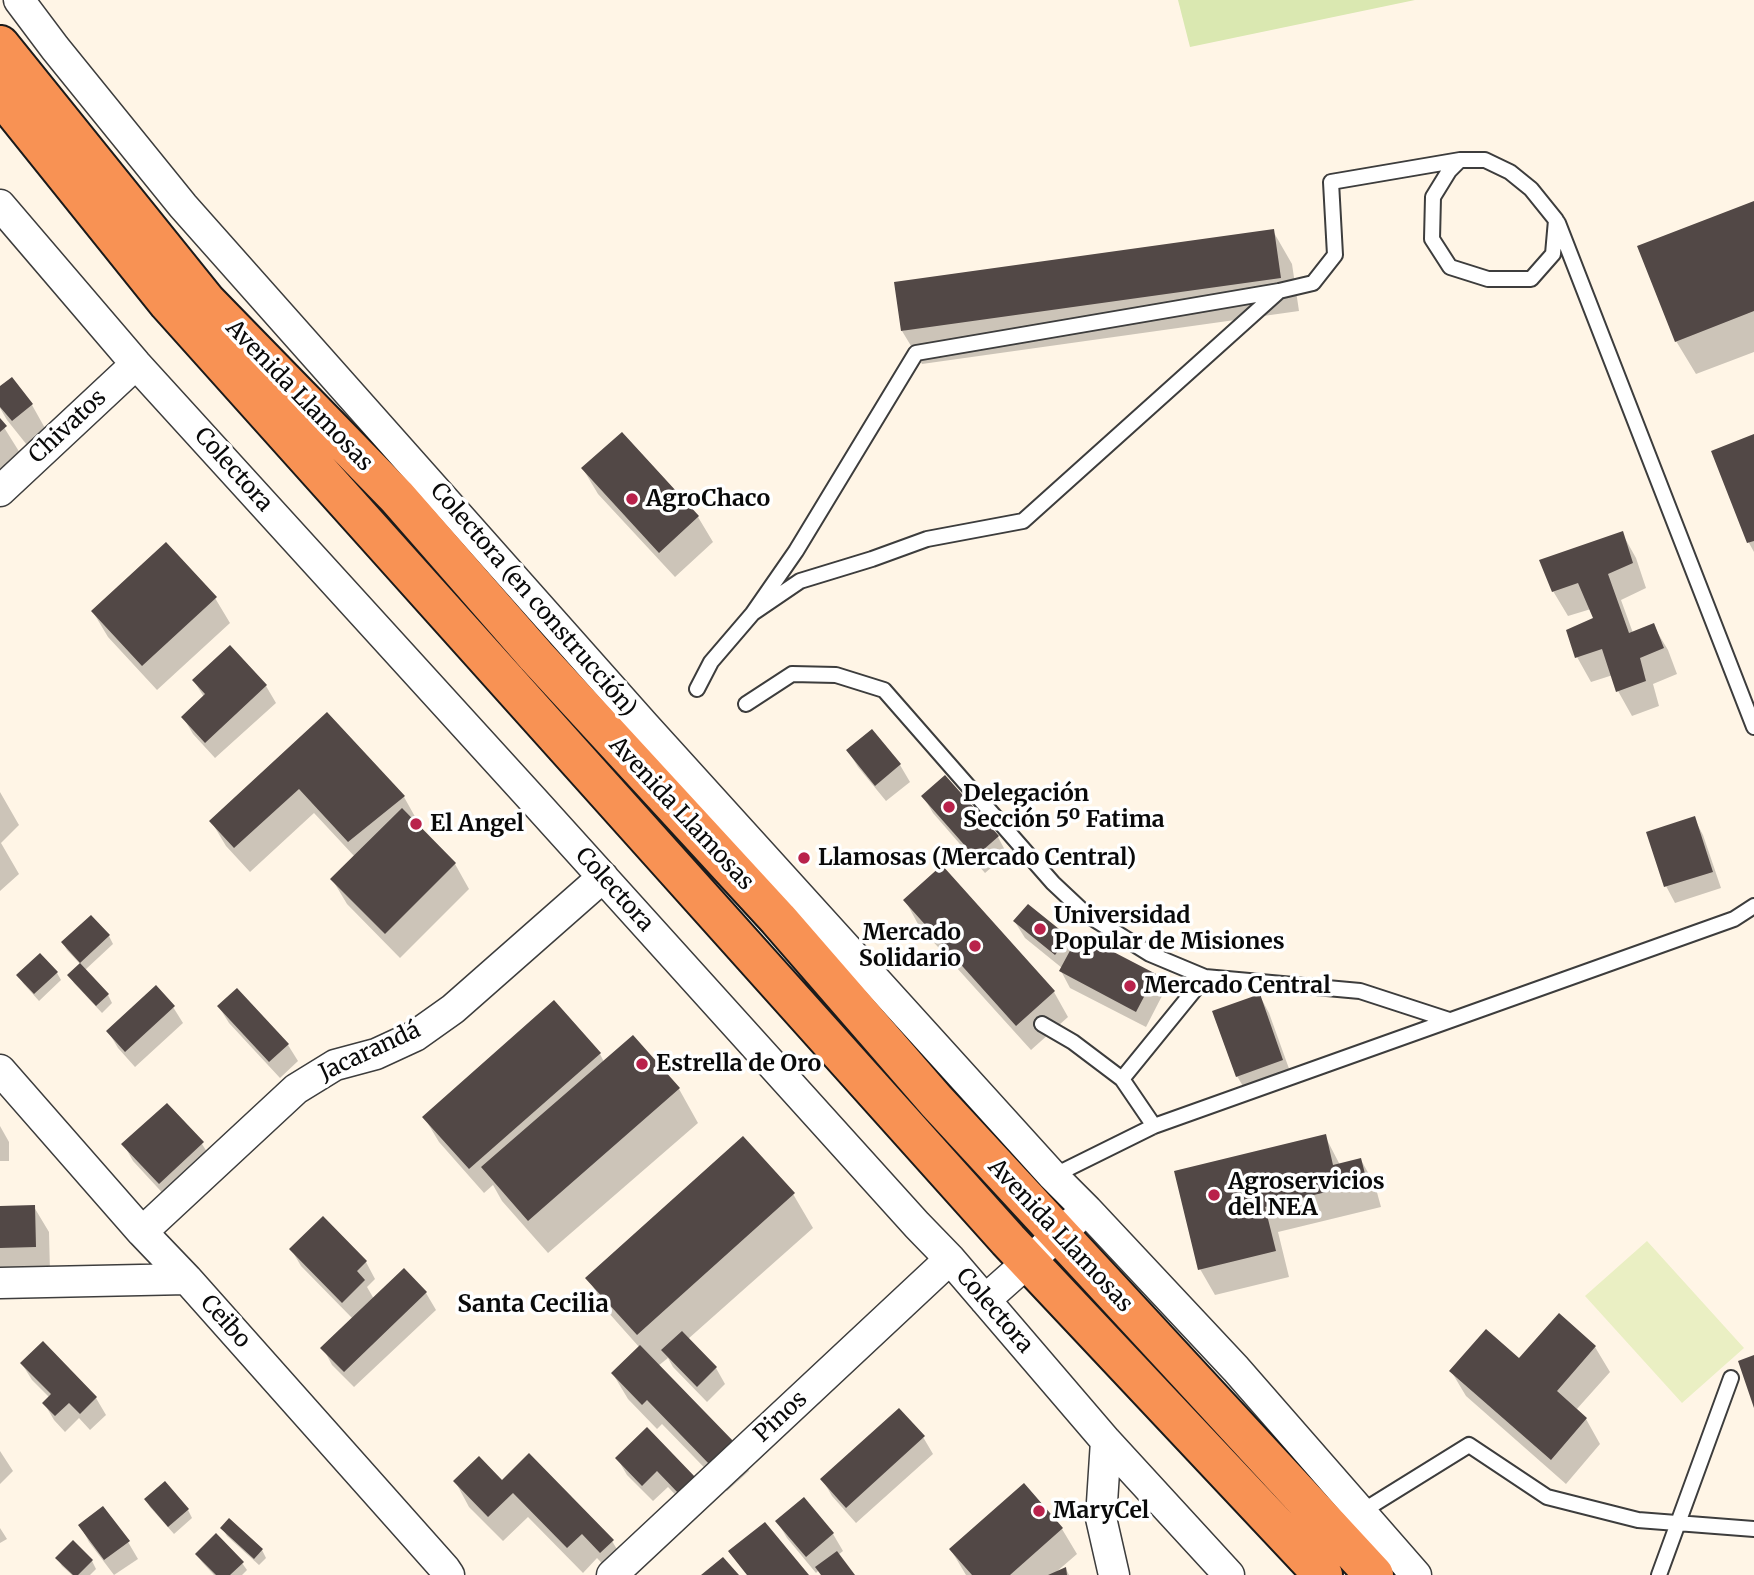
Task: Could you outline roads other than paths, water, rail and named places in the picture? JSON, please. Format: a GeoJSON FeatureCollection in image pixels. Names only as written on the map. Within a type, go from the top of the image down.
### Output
{"type":"FeatureCollection","features":[{"type":"Feature","properties":{"kind":"highway","name":"Avenida Llamosas"},"geometry":{"type":"LineString","coordinates":[[0,45],[206,301],[409,486],[536,656],[631,735],[768,909],[936,1101],[1374,1575]]}},
{"type":"Feature","properties":{"kind":"highway","name":"Avenida Llamosas"},"geometry":{"type":"LineString","coordinates":[[0,94],[168,303],[1028,1261],[1323,1575]]}},
{"type":"Feature","properties":{"kind":"street"},"geometry":{"type":"LineString","coordinates":[[19,0],[409,486]]}},
{"type":"Feature","properties":{"kind":"street","name":"Colectora"},"geometry":{"type":"LineString","coordinates":[[0,205],[136,364],[950,1259],[1105,1441],[1229,1575]]}},
{"type":"Feature","properties":{"kind":"street","name":"Chivatos"},"geometry":{"type":"LineString","coordinates":[[0,491],[136,364]]}},
{"type":"Feature","properties":{"kind":"street"},"geometry":{"type":"LineString","coordinates":[[631,735],[1236,1368],[1416,1575]]}},
{"type":"Feature","properties":{"kind":"street","name":"Jacarandá"},"geometry":{"type":"LineString","coordinates":[[142,1232],[296,1088],[335,1065],[376,1054],[415,1036],[453,1009],[603,877]]}},
{"type":"Feature","properties":{"kind":"street","name":"Ceibo"},"geometry":{"type":"LineString","coordinates":[[0,1070],[449,1575]]}},
{"type":"Feature","properties":{"kind":"street"},"geometry":{"type":"LineString","coordinates":[[1053,1176],[1058,1234]]}},
{"type":"Feature","properties":{"kind":"street"},"geometry":{"type":"LineString","coordinates":[[985,1300],[1087,1210]]}},
{"type":"Feature","properties":{"kind":"street","name":"Pinos"},"geometry":{"type":"LineString","coordinates":[[612,1575],[950,1259]]}},
{"type":"Feature","properties":{"kind":"street"},"geometry":{"type":"LineString","coordinates":[[0,1283],[187,1279]]}},
{"type":"Feature","properties":{"kind":"street"},"geometry":{"type":"LineString","coordinates":[[1105,1441],[1101,1517],[1114,1575]]}},
{"type":"Feature","properties":{"kind":"lane"},"geometry":{"type":"LineString","coordinates":[[1460,160],[1448,171],[1433,197],[1432,239],[1450,267],[1488,279],[1531,279],[1553,254],[1556,220]]}},
{"type":"Feature","properties":{"kind":"lane"},"geometry":{"type":"LineString","coordinates":[[697,689],[711,662],[753,613],[796,551],[916,353],[1313,283],[1335,255],[1331,182],[1460,160],[1485,160],[1510,172],[1531,190],[1556,220],[1754,727]]}},
{"type":"Feature","properties":{"kind":"lane"},"geometry":{"type":"LineString","coordinates":[[753,613],[800,580],[872,559],[927,539],[1023,521],[1279,291]]}},
{"type":"Feature","properties":{"kind":"lane"},"geometry":{"type":"LineString","coordinates":[[746,704],[792,674],[836,675],[884,690],[1052,883],[1086,914],[1150,954],[1205,977],[1360,991],[1449,1020]]}},
{"type":"Feature","properties":{"kind":"lane"},"geometry":{"type":"LineString","coordinates":[[1053,1176],[1154,1126],[1734,919],[1754,906]]}},
{"type":"Feature","properties":{"kind":"lane"},"geometry":{"type":"LineString","coordinates":[[1122,1079],[1205,977]]}},
{"type":"Feature","properties":{"kind":"lane"},"geometry":{"type":"LineString","coordinates":[[1042,1024],[1073,1042],[1122,1079],[1154,1126]]}},
{"type":"Feature","properties":{"kind":"lane"},"geometry":{"type":"LineString","coordinates":[[1659,1575],[1731,1378]]}},
{"type":"Feature","properties":{"kind":"lane"},"geometry":{"type":"LineString","coordinates":[[1361,1512],[1469,1445],[1547,1497],[1638,1520],[1754,1530]]}},
{"type":"Feature","properties":{"kind":"place","name":"AgroChaco"},"geometry":{"type":"Point","coordinates":[632,499]}},
{"type":"Feature","properties":{"kind":"place","name":"Delegación Sección 5º Fatima"},"geometry":{"type":"Point","coordinates":[949,807]}},
{"type":"Feature","properties":{"kind":"place","name":"El Angel"},"geometry":{"type":"Point","coordinates":[416,824]}},
{"type":"Feature","properties":{"kind":"place","name":"Llamosas (Mercado Central)"},"geometry":{"type":"Point","coordinates":[804,858]}},
{"type":"Feature","properties":{"kind":"place","name":"Universidad Popular de Misiones"},"geometry":{"type":"Point","coordinates":[1040,929]}},
{"type":"Feature","properties":{"kind":"place","name":"Mercado Solidario"},"geometry":{"type":"Point","coordinates":[975,946]}},
{"type":"Feature","properties":{"kind":"place","name":"Mercado Central"},"geometry":{"type":"Point","coordinates":[1130,986]}},
{"type":"Feature","properties":{"kind":"place","name":"Estrella de Oro"},"geometry":{"type":"Point","coordinates":[642,1064]}},
{"type":"Feature","properties":{"kind":"place","name":"Agroservicios del NEA"},"geometry":{"type":"Point","coordinates":[1214,1195]}},
{"type":"Feature","properties":{"kind":"place","name":"MaryCel"},"geometry":{"type":"Point","coordinates":[1039,1511]}},
{"type":"Feature","properties":{"kind":"district","name":"Santa Cecilia"},"geometry":{"type":"Point","coordinates":[533,1305]}}]}
